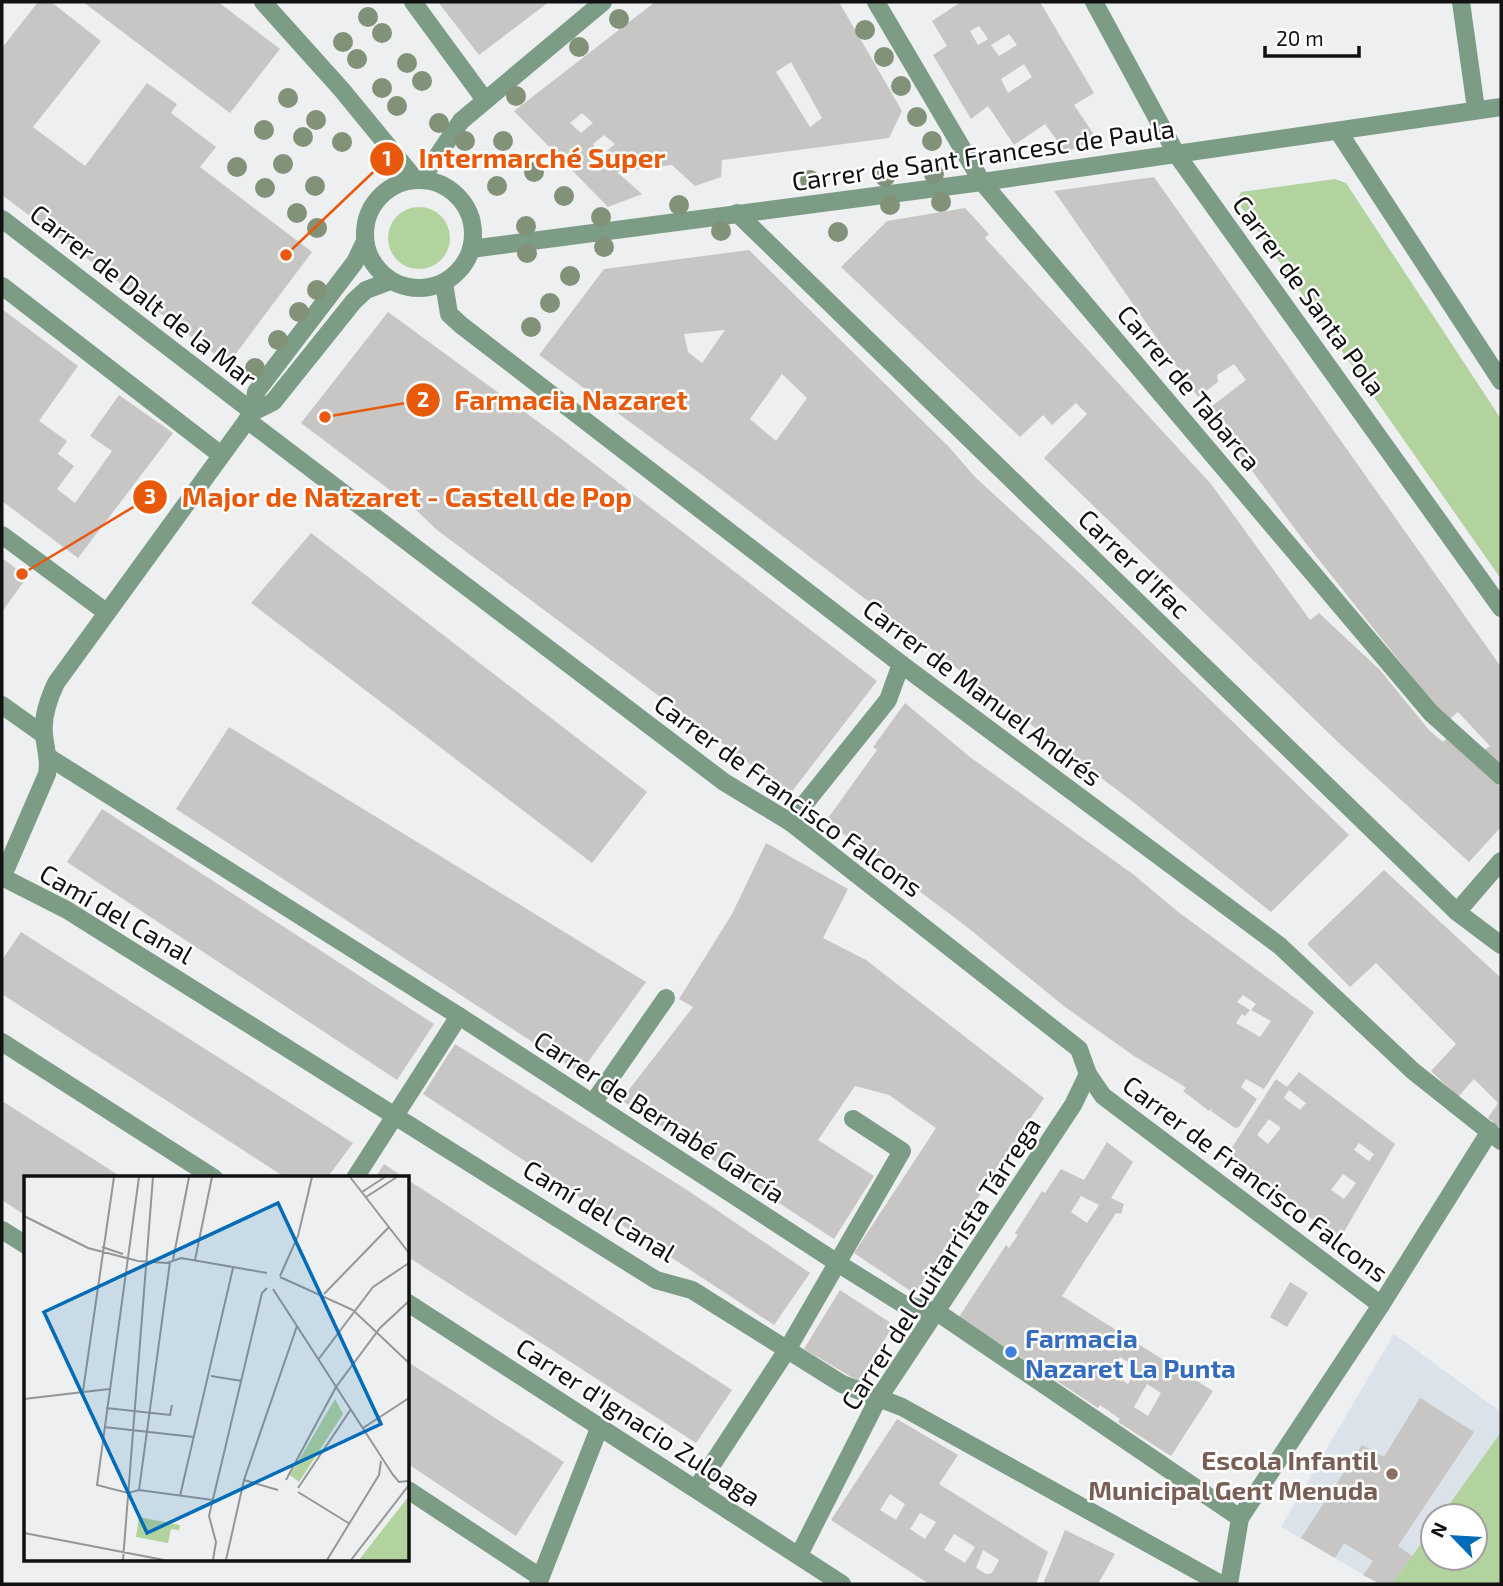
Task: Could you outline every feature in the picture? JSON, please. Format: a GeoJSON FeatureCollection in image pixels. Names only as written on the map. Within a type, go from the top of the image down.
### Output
{"type":"FeatureCollection","features":[{"type":"Feature","properties":{"kind":"street"},"geometry":{"type":"LineString","coordinates":[[263,2],[418,180]]}},
{"type":"Feature","properties":{"kind":"street"},"geometry":{"type":"LineString","coordinates":[[413,2],[485,100]]}},
{"type":"Feature","properties":{"kind":"street"},"geometry":{"type":"LineString","coordinates":[[418,180],[455,130],[485,100],[603,2]]}},
{"type":"Feature","properties":{"kind":"street","name":"Carrer de Tabarca"},"geometry":{"type":"LineString","coordinates":[[876,2],[982,182],[1431,713],[1501,776]]}},
{"type":"Feature","properties":{"kind":"street","name":"Carrer de Santa Pola"},"geometry":{"type":"LineString","coordinates":[[1094,2],[1177,155],[1501,608]]}},
{"type":"Feature","properties":{"kind":"street"},"geometry":{"type":"LineString","coordinates":[[1461,2],[1476,109]]}},
{"type":"Feature","properties":{"kind":"street","name":"Carrer de Sant Francesc de Paula"},"geometry":{"type":"LineString","coordinates":[[471,249],[982,182],[1501,107]]}},
{"type":"Feature","properties":{"kind":"street"},"geometry":{"type":"LineString","coordinates":[[1338,131],[1501,381]]}},
{"type":"Feature","properties":{"kind":"street"},"geometry":{"type":"LineString","coordinates":[[418,180],[442,185],[460,198],[469,212],[473,229],[471,249],[457,274],[444,283],[426,289],[408,288],[390,281],[369,257],[365,242],[365,228],[374,203],[387,191],[418,180]]}},
{"type":"Feature","properties":{"kind":"street","name":"Carrer d'Ifac"},"geometry":{"type":"LineString","coordinates":[[737,213],[1457,912],[1501,945]]}},
{"type":"Feature","properties":{"kind":"street","name":"Carrer de Dalt de la Mar"},"geometry":{"type":"LineString","coordinates":[[2,219],[250,416]]}},
{"type":"Feature","properties":{"kind":"street"},"geometry":{"type":"LineString","coordinates":[[250,416],[256,392],[355,262],[365,242]]}},
{"type":"Feature","properties":{"kind":"street"},"geometry":{"type":"LineString","coordinates":[[2,878],[47,774],[50,758],[44,734],[47,705],[56,682],[250,416],[273,402],[354,301],[366,290],[390,281]]}},
{"type":"Feature","properties":{"kind":"street","name":"Carrer de Manuel Andrés"},"geometry":{"type":"LineString","coordinates":[[444,283],[449,314],[461,325],[901,664],[1280,946],[1413,1071],[1495,1136]]}},
{"type":"Feature","properties":{"kind":"street"},"geometry":{"type":"LineString","coordinates":[[2,286],[221,455]]}},
{"type":"Feature","properties":{"kind":"street","name":"Carrer de Francisco Falcons"},"geometry":{"type":"LineString","coordinates":[[250,416],[724,782],[790,822],[1079,1049],[1088,1074],[1103,1097],[1381,1305]]}},
{"type":"Feature","properties":{"kind":"street"},"geometry":{"type":"LineString","coordinates":[[2,535],[106,612]]}},
{"type":"Feature","properties":{"kind":"street"},"geometry":{"type":"LineString","coordinates":[[790,822],[888,699],[901,664]]}},
{"type":"Feature","properties":{"kind":"street"},"geometry":{"type":"LineString","coordinates":[[2,705],[44,734]]}},
{"type":"Feature","properties":{"kind":"street","name":"Carrer de Bernabé García"},"geometry":{"type":"LineString","coordinates":[[50,758],[459,1016],[903,1304],[937,1312],[1240,1518]]}},
{"type":"Feature","properties":{"kind":"street"},"geometry":{"type":"LineString","coordinates":[[1457,912],[1501,861]]}},
{"type":"Feature","properties":{"kind":"street","name":"Camí del Canal"},"geometry":{"type":"LineString","coordinates":[[2,878],[66,910],[656,1280],[692,1290],[842,1384],[901,1407],[1221,1584]]}},
{"type":"Feature","properties":{"kind":"street"},"geometry":{"type":"LineString","coordinates":[[593,1104],[666,998]]}},
{"type":"Feature","properties":{"kind":"street"},"geometry":{"type":"LineString","coordinates":[[356,1176],[459,1016]]}},
{"type":"Feature","properties":{"kind":"street"},"geometry":{"type":"LineString","coordinates":[[2,1042],[211,1176]]}},
{"type":"Feature","properties":{"kind":"street","name":"Carrer del Guitarrista Tárrega"},"geometry":{"type":"LineString","coordinates":[[799,1555],[878,1399],[1073,1105],[1088,1074]]}},
{"type":"Feature","properties":{"kind":"street"},"geometry":{"type":"LineString","coordinates":[[696,1489],[787,1350],[902,1151],[853,1119]]}},
{"type":"Feature","properties":{"kind":"street","name":"Carrer de Francisco Falcons"},"geometry":{"type":"LineString","coordinates":[[1240,1518],[1495,1136]]}},
{"type":"Feature","properties":{"kind":"street"},"geometry":{"type":"LineString","coordinates":[[2,1230],[24,1244]]}},
{"type":"Feature","properties":{"kind":"street","name":"Carrer d'Ignacio Zuloaga"},"geometry":{"type":"LineString","coordinates":[[410,1304],[842,1584]]}},
{"type":"Feature","properties":{"kind":"street"},"geometry":{"type":"LineString","coordinates":[[410,1491],[539,1581],[600,1426]]}},
{"type":"Feature","properties":{"kind":"street"},"geometry":{"type":"LineString","coordinates":[[1230,1584],[1240,1518]]}},
{"type":"Feature","properties":{"kind":"shaded area","name":"Escola Infantil Municipal Gent Menuda"},"geometry":{"type":"Polygon","coordinates":[[[1394,1334],[1501,1412],[1501,1584],[1380,1584],[1281,1527],[1394,1334]]]}},
{"type":"Feature","properties":{"kind":"green space"},"geometry":{"type":"Polygon","coordinates":[[[1335,179],[1346,183],[1501,419],[1501,579],[1237,201],[1241,192],[1335,179]]]}},
{"type":"Feature","properties":{"kind":"green space"},"geometry":{"type":"Polygon","coordinates":[[[413,207],[425,207],[441,216],[448,226],[448,250],[441,260],[425,269],[413,269],[402,264],[393,255],[388,244],[388,232],[393,221],[402,212],[413,207]]]}},
{"type":"Feature","properties":{"kind":"green space"},"geometry":{"type":"Polygon","coordinates":[[[1501,1432],[1501,1584],[1392,1584],[1419,1546],[1419,1572],[1489,1572],[1489,1502],[1451,1502],[1501,1432]]]}},
{"type":"Feature","properties":{"kind":"building"},"geometry":{"type":"Polygon","coordinates":[[[38,2],[51,2],[101,41],[33,127],[85,166],[147,83],[177,104],[171,113],[216,147],[200,167],[312,252],[228,364],[2,195],[2,48],[38,2]]]}},
{"type":"Feature","properties":{"kind":"building"},"geometry":{"type":"Polygon","coordinates":[[[83,2],[218,2],[280,49],[230,113],[83,2]]]}},
{"type":"Feature","properties":{"kind":"building"},"geometry":{"type":"Polygon","coordinates":[[[438,2],[549,2],[479,55],[438,2]]]}},
{"type":"Feature","properties":{"kind":"building"},"geometry":{"type":"Polygon","coordinates":[[[655,2],[839,2],[902,111],[889,138],[722,160],[721,177],[695,186],[672,165],[617,172],[642,194],[608,207],[514,111],[655,2]],[[791,62],[776,72],[810,127],[822,118],[791,62]],[[582,113],[570,123],[581,133],[593,123],[582,113]],[[604,135],[593,144],[601,156],[615,144],[604,135]]]}},
{"type":"Feature","properties":{"kind":"building"},"geometry":{"type":"Polygon","coordinates":[[[961,2],[1040,2],[1094,93],[1074,105],[1095,136],[1079,148],[1065,151],[1045,124],[1014,145],[988,106],[971,119],[933,55],[947,46],[932,21],[961,2]],[[979,26],[970,31],[978,45],[988,39],[979,26]],[[1009,34],[991,45],[999,56],[1017,45],[1009,34]],[[1024,64],[1001,79],[1008,93],[1032,77],[1024,64]]]}},
{"type":"Feature","properties":{"kind":"building"},"geometry":{"type":"Polygon","coordinates":[[[1154,177],[1501,667],[1501,771],[1481,752],[1490,746],[1458,712],[1447,721],[1304,541],[1207,410],[1246,380],[1234,364],[1217,375],[1218,382],[1198,397],[1054,191],[1154,177]]]}},
{"type":"Feature","properties":{"kind":"building"},"geometry":{"type":"Polygon","coordinates":[[[965,208],[989,234],[985,238],[1211,484],[1310,620],[1319,613],[1380,670],[1429,730],[1443,742],[1448,737],[1501,788],[1501,827],[1469,862],[1340,744],[1044,458],[1087,414],[1076,403],[1052,425],[1043,415],[1020,437],[841,267],[887,221],[965,208]]]}},
{"type":"Feature","properties":{"kind":"building"},"geometry":{"type":"Polygon","coordinates":[[[749,250],[949,447],[975,477],[1086,579],[1349,835],[1271,912],[1133,802],[706,478],[539,355],[604,269],[749,250]],[[725,330],[684,334],[688,352],[702,363],[725,330]],[[782,374],[750,419],[776,441],[807,398],[782,374]]]}},
{"type":"Feature","properties":{"kind":"building"},"geometry":{"type":"Polygon","coordinates":[[[2,309],[78,366],[39,421],[67,441],[58,454],[74,466],[57,489],[75,503],[112,451],[90,436],[119,395],[173,433],[78,558],[2,501],[2,309]]]}},
{"type":"Feature","properties":{"kind":"building"},"geometry":{"type":"Polygon","coordinates":[[[388,312],[555,434],[877,681],[790,794],[437,530],[415,509],[301,423],[388,312]]]}},
{"type":"Feature","properties":{"kind":"building"},"geometry":{"type":"Polygon","coordinates":[[[311,533],[647,792],[592,863],[251,603],[311,533]]]}},
{"type":"Feature","properties":{"kind":"building"},"geometry":{"type":"Polygon","coordinates":[[[2,558],[27,577],[2,612],[2,558]]]}},
{"type":"Feature","properties":{"kind":"building"},"geometry":{"type":"Polygon","coordinates":[[[905,703],[970,757],[1134,875],[1177,911],[1314,1012],[1264,1089],[1246,1079],[1241,1087],[1257,1099],[1239,1127],[1235,1128],[1211,1111],[1212,1108],[1209,1111],[1183,1091],[1186,1088],[1182,1085],[1134,1056],[1065,1007],[967,927],[826,821],[877,750],[873,747],[905,703]],[[1243,995],[1237,1002],[1250,1010],[1245,1016],[1242,1014],[1236,1023],[1260,1037],[1271,1021],[1251,1010],[1256,1004],[1243,995]]]}},
{"type":"Feature","properties":{"kind":"building"},"geometry":{"type":"Polygon","coordinates":[[[229,727],[646,982],[580,1073],[176,809],[229,727]]]}},
{"type":"Feature","properties":{"kind":"building"},"geometry":{"type":"Polygon","coordinates":[[[102,809],[434,1024],[397,1080],[67,862],[102,809]]]}},
{"type":"Feature","properties":{"kind":"building"},"geometry":{"type":"Polygon","coordinates":[[[766,843],[848,889],[823,938],[866,960],[1044,1098],[915,1294],[854,1253],[936,1128],[889,1095],[855,1086],[818,1140],[874,1176],[834,1239],[621,1100],[693,1007],[679,999],[732,914],[766,843]]]}},
{"type":"Feature","properties":{"kind":"building"},"geometry":{"type":"Polygon","coordinates":[[[1384,870],[1501,978],[1501,1128],[1488,1118],[1498,1103],[1474,1079],[1458,1097],[1431,1071],[1456,1044],[1376,963],[1350,987],[1307,944],[1384,870]]]}},
{"type":"Feature","properties":{"kind":"building"},"geometry":{"type":"Polygon","coordinates":[[[21,932],[353,1143],[328,1176],[283,1176],[2,994],[2,960],[21,932]]]}},
{"type":"Feature","properties":{"kind":"building"},"geometry":{"type":"Polygon","coordinates":[[[455,1044],[687,1190],[810,1273],[774,1325],[423,1094],[455,1044]]]}},
{"type":"Feature","properties":{"kind":"building"},"geometry":{"type":"Polygon","coordinates":[[[1299,1072],[1395,1144],[1341,1237],[1338,1234],[1336,1237],[1232,1160],[1235,1156],[1229,1152],[1276,1079],[1287,1087],[1299,1072]],[[1289,1090],[1284,1098],[1300,1110],[1306,1103],[1289,1090]],[[1269,1119],[1257,1135],[1268,1144],[1281,1128],[1269,1119]],[[1359,1143],[1354,1150],[1369,1161],[1374,1154],[1359,1143]],[[1343,1174],[1331,1190],[1344,1199],[1356,1183],[1343,1174]]]}},
{"type":"Feature","properties":{"kind":"building"},"geometry":{"type":"Polygon","coordinates":[[[2,1101],[120,1176],[24,1176],[24,1215],[2,1200],[2,1101]]]}},
{"type":"Feature","properties":{"kind":"building"},"geometry":{"type":"Polygon","coordinates":[[[1107,1142],[1133,1162],[1111,1198],[1124,1204],[1121,1214],[1116,1213],[1062,1296],[1213,1391],[1171,1456],[1118,1422],[1120,1419],[1100,1405],[1098,1408],[959,1317],[1006,1245],[1009,1248],[1018,1235],[1015,1233],[1042,1191],[1045,1193],[1061,1169],[1084,1180],[1107,1142]],[[1081,1196],[1071,1212],[1087,1223],[1099,1205],[1081,1196]],[[1120,1357],[1111,1372],[1128,1384],[1137,1368],[1120,1357]],[[1147,1384],[1134,1407],[1148,1416],[1161,1393],[1147,1384]]]}},
{"type":"Feature","properties":{"kind":"building"},"geometry":{"type":"Polygon","coordinates":[[[384,1164],[402,1176],[376,1176],[384,1164]]]}},
{"type":"Feature","properties":{"kind":"building"},"geometry":{"type":"Polygon","coordinates":[[[410,1181],[732,1390],[696,1443],[410,1258],[410,1181]]]}},
{"type":"Feature","properties":{"kind":"building"},"geometry":{"type":"Polygon","coordinates":[[[1290,1282],[1308,1293],[1287,1327],[1270,1317],[1290,1282]]]}},
{"type":"Feature","properties":{"kind":"building"},"geometry":{"type":"Polygon","coordinates":[[[840,1290],[894,1325],[858,1381],[804,1349],[840,1290]]]}},
{"type":"Feature","properties":{"kind":"building"},"geometry":{"type":"Polygon","coordinates":[[[410,1363],[564,1462],[516,1536],[410,1465],[410,1363]]]}},
{"type":"Feature","properties":{"kind":"building"},"geometry":{"type":"Polygon","coordinates":[[[1420,1398],[1474,1432],[1427,1502],[1419,1502],[1419,1514],[1398,1546],[1412,1556],[1392,1584],[1380,1584],[1363,1575],[1373,1561],[1344,1543],[1335,1558],[1301,1538],[1362,1445],[1384,1457],[1420,1398]]]}},
{"type":"Feature","properties":{"kind":"building"},"geometry":{"type":"Polygon","coordinates":[[[897,1419],[958,1455],[939,1484],[1048,1552],[1036,1584],[929,1584],[831,1520],[897,1419]],[[890,1494],[880,1510],[896,1520],[905,1504],[890,1494]],[[920,1513],[910,1529],[925,1539],[936,1522],[920,1513]],[[954,1534],[944,1550],[965,1563],[975,1547],[954,1534]],[[983,1550],[976,1568],[986,1574],[992,1573],[999,1560],[983,1550]]]}},
{"type":"Feature","properties":{"kind":"building"},"geometry":{"type":"Polygon","coordinates":[[[1065,1530],[1115,1554],[1098,1584],[1043,1584],[1065,1530]]]}},
{"type":"Feature","properties":{"kind":"place","name":"Intermarché Super"},"geometry":{"type":"Point","coordinates":[286,255]}},
{"type":"Feature","properties":{"kind":"place","name":"Farmacia Nazaret"},"geometry":{"type":"Point","coordinates":[325,417]}},
{"type":"Feature","properties":{"kind":"place","name":"Major de Natzaret - Castell de Pop"},"geometry":{"type":"Point","coordinates":[22,574]}},
{"type":"Feature","properties":{"kind":"place","name":"Farmacia Nazaret La Punta"},"geometry":{"type":"Point","coordinates":[1011,1352]}},
{"type":"Feature","properties":{"kind":"place","name":"Escola Infantil Municipal Gent Menuda"},"geometry":{"type":"Point","coordinates":[1392,1474]}}]}
